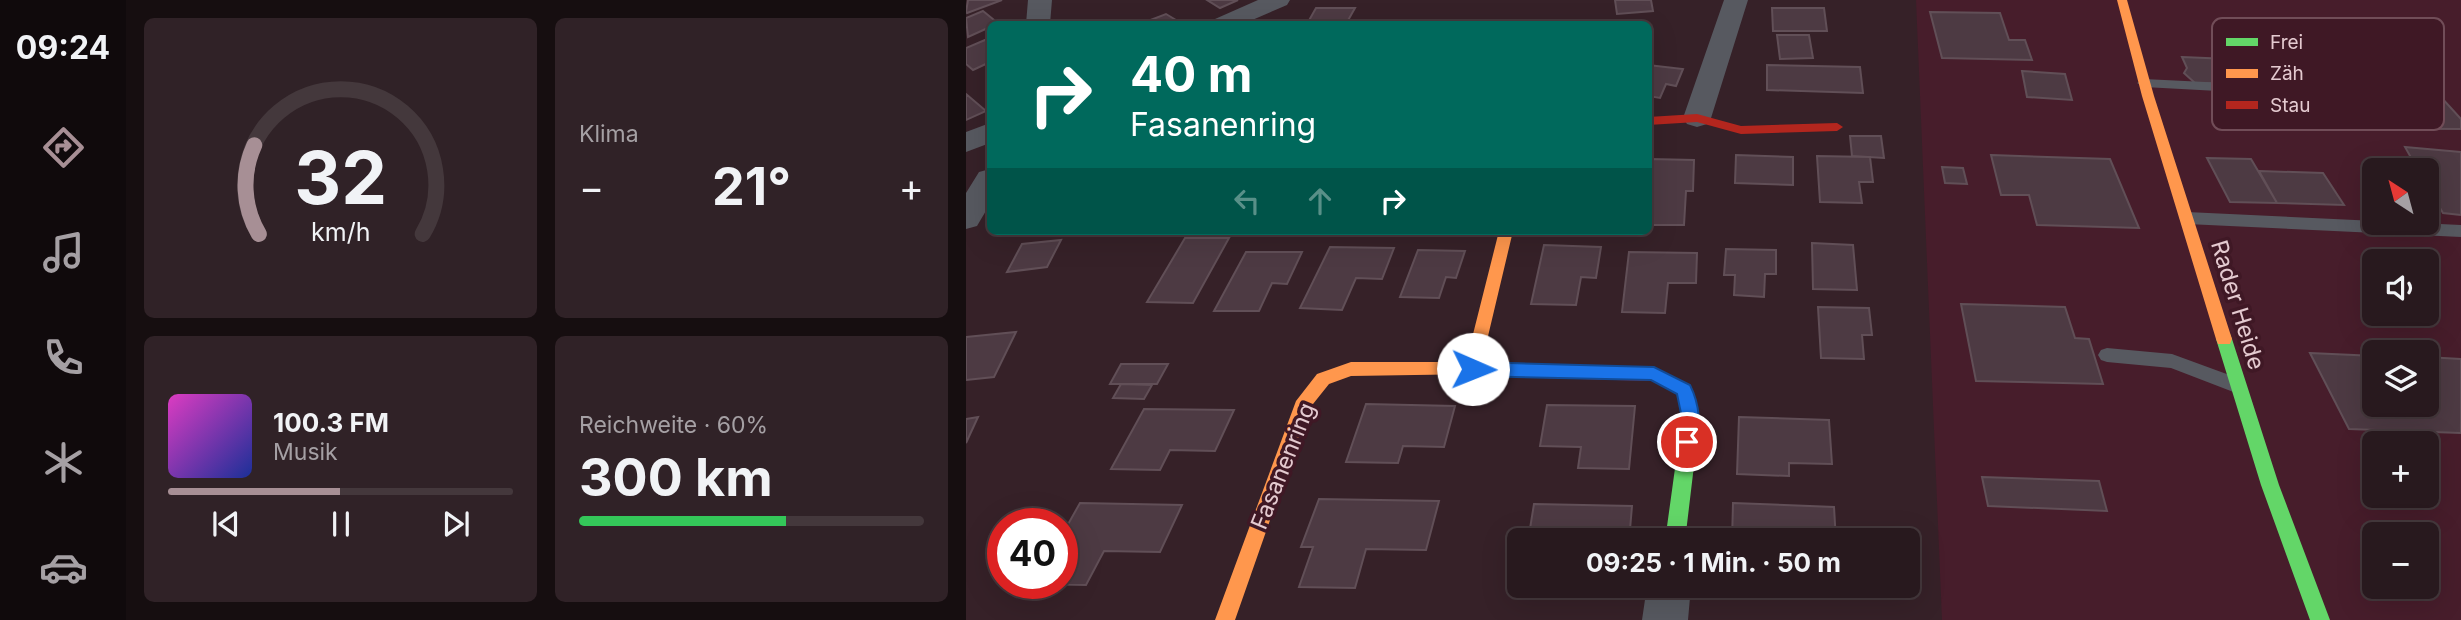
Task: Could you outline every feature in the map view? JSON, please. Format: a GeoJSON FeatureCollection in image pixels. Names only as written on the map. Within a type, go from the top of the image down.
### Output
{"type":"FeatureCollection","features":[{"type":"Feature","properties":{"kind":"street"},"geometry":{"type":"LineString","coordinates":[[1038,21],[1040,0]]}},
{"type":"Feature","properties":{"kind":"street"},"geometry":{"type":"LineString","coordinates":[[1231,21],[1278,0]]}},
{"type":"Feature","properties":{"kind":"street"},"geometry":{"type":"LineString","coordinates":[[1697,118],[1736,0]]}},
{"type":"Feature","properties":{"kind":"street","name":"Rader Heide"},"geometry":{"type":"LineString","coordinates":[[2122,0],[2144,83],[2270,485],[2320,620]]}},
{"type":"Feature","properties":{"kind":"street"},"geometry":{"type":"LineString","coordinates":[[1652,121],[1697,118],[1741,130],[1837,127]]}},
{"type":"Feature","properties":{"kind":"street"},"geometry":{"type":"LineString","coordinates":[[966,143],[987,133]]}},
{"type":"Feature","properties":{"kind":"street"},"geometry":{"type":"LineString","coordinates":[[966,218],[987,184]]}},
{"type":"Feature","properties":{"kind":"street"},"geometry":{"type":"LineString","coordinates":[[1473,369],[1505,235]]}},
{"type":"Feature","properties":{"kind":"street","name":"Fasanenring"},"geometry":{"type":"LineString","coordinates":[[1225,620],[1302,406],[1323,380],[1352,369],[1654,373],[1684,390],[1690,418],[1677,528]]}},
{"type":"Feature","properties":{"kind":"street"},"geometry":{"type":"LineString","coordinates":[[1665,620],[1668,598]]}},
{"type":"Feature","properties":{"kind":"lane"},"geometry":{"type":"LineString","coordinates":[[2144,83],[2212,87]]}},
{"type":"Feature","properties":{"kind":"lane"},"geometry":{"type":"LineString","coordinates":[[2187,218],[2461,231]]}},
{"type":"Feature","properties":{"kind":"lane"},"geometry":{"type":"LineString","coordinates":[[2107,355],[2172,362],[2239,387]]}},
{"type":"Feature","properties":{"kind":"shaded area"},"geometry":{"type":"Polygon","coordinates":[[[1916,0],[2461,0],[2461,620],[1942,620],[1916,0]]]}},
{"type":"Feature","properties":{"kind":"building"},"geometry":{"type":"Polygon","coordinates":[[[968,0],[1002,0],[967,13],[966,12],[968,0]]]}},
{"type":"Feature","properties":{"kind":"building"},"geometry":{"type":"Polygon","coordinates":[[[1207,0],[1238,0],[1220,8],[1207,0]]]}},
{"type":"Feature","properties":{"kind":"building"},"geometry":{"type":"Polygon","coordinates":[[[1615,0],[1651,0],[1653,11],[1617,14],[1615,0]]]}},
{"type":"Feature","properties":{"kind":"building"},"geometry":{"type":"Polygon","coordinates":[[[1316,8],[1355,8],[1348,21],[1309,21],[1316,8]]]}},
{"type":"Feature","properties":{"kind":"building"},"geometry":{"type":"Polygon","coordinates":[[[1772,8],[1824,8],[1827,31],[1773,31],[1772,8]]]}},
{"type":"Feature","properties":{"kind":"building"},"geometry":{"type":"Polygon","coordinates":[[[983,11],[995,21],[987,21],[987,28],[968,37],[966,18],[983,11]]]}},
{"type":"Feature","properties":{"kind":"building"},"geometry":{"type":"Polygon","coordinates":[[[1930,12],[2000,13],[2009,40],[2025,40],[2032,60],[1942,58],[1930,12]]]}},
{"type":"Feature","properties":{"kind":"building"},"geometry":{"type":"Polygon","coordinates":[[[1166,14],[1178,21],[1148,21],[1166,14]]]}},
{"type":"Feature","properties":{"kind":"building"},"geometry":{"type":"Polygon","coordinates":[[[1777,35],[1809,35],[1813,58],[1780,59],[1777,35]]]}},
{"type":"Feature","properties":{"kind":"building"},"geometry":{"type":"Polygon","coordinates":[[[985,40],[987,63],[973,70],[966,64],[966,48],[985,40]]]}},
{"type":"Feature","properties":{"kind":"building"},"geometry":{"type":"Polygon","coordinates":[[[2182,57],[2212,58],[2212,83],[2195,83],[2184,73],[2187,68],[2182,57]]]}},
{"type":"Feature","properties":{"kind":"building"},"geometry":{"type":"Polygon","coordinates":[[[1652,65],[1683,69],[1676,86],[1666,84],[1660,98],[1652,97],[1652,65]]]}},
{"type":"Feature","properties":{"kind":"building"},"geometry":{"type":"Polygon","coordinates":[[[1767,65],[1860,67],[1863,93],[1767,90],[1767,65]]]}},
{"type":"Feature","properties":{"kind":"building"},"geometry":{"type":"Polygon","coordinates":[[[2022,71],[2065,74],[2072,100],[2027,97],[2022,71]]]}},
{"type":"Feature","properties":{"kind":"building"},"geometry":{"type":"Polygon","coordinates":[[[966,94],[986,111],[966,120],[966,94]]]}},
{"type":"Feature","properties":{"kind":"building"},"geometry":{"type":"Polygon","coordinates":[[[2444,100],[2461,119],[2461,129],[2444,129],[2444,100]]]}},
{"type":"Feature","properties":{"kind":"building"},"geometry":{"type":"Polygon","coordinates":[[[1850,136],[1881,136],[1884,158],[1852,156],[1850,136]]]}},
{"type":"Feature","properties":{"kind":"building"},"geometry":{"type":"Polygon","coordinates":[[[2405,147],[2461,152],[2461,215],[2443,213],[2440,208],[2440,158],[2411,158],[2405,147]]]}},
{"type":"Feature","properties":{"kind":"building"},"geometry":{"type":"Polygon","coordinates":[[[1736,155],[1793,157],[1793,185],[1735,183],[1736,155]]]}},
{"type":"Feature","properties":{"kind":"building"},"geometry":{"type":"Polygon","coordinates":[[[1991,155],[2110,159],[2139,228],[2037,225],[2029,195],[2001,195],[1991,155]]]}},
{"type":"Feature","properties":{"kind":"building"},"geometry":{"type":"Polygon","coordinates":[[[1817,156],[1870,157],[1873,182],[1859,182],[1862,203],[1820,202],[1817,156]]]}},
{"type":"Feature","properties":{"kind":"building"},"geometry":{"type":"Polygon","coordinates":[[[2207,158],[2251,159],[2277,203],[2230,202],[2207,158]]]}},
{"type":"Feature","properties":{"kind":"building"},"geometry":{"type":"Polygon","coordinates":[[[1652,159],[1694,160],[1693,191],[1686,191],[1684,225],[1652,225],[1652,159]]]}},
{"type":"Feature","properties":{"kind":"building"},"geometry":{"type":"Polygon","coordinates":[[[1942,167],[1963,168],[1967,184],[1945,183],[1942,167]]]}},
{"type":"Feature","properties":{"kind":"building"},"geometry":{"type":"Polygon","coordinates":[[[2259,171],[2323,173],[2344,205],[2277,203],[2259,171]]]}},
{"type":"Feature","properties":{"kind":"building"},"geometry":{"type":"Polygon","coordinates":[[[1185,238],[1229,238],[1193,303],[1147,302],[1185,238]]]}},
{"type":"Feature","properties":{"kind":"building"},"geometry":{"type":"Polygon","coordinates":[[[1061,240],[1047,267],[1007,272],[1022,244],[1061,240]]]}},
{"type":"Feature","properties":{"kind":"building"},"geometry":{"type":"Polygon","coordinates":[[[1812,243],[1853,245],[1857,290],[1813,289],[1812,243]]]}},
{"type":"Feature","properties":{"kind":"building"},"geometry":{"type":"Polygon","coordinates":[[[1544,245],[1601,247],[1596,278],[1581,277],[1576,305],[1531,304],[1544,245]]]}},
{"type":"Feature","properties":{"kind":"building"},"geometry":{"type":"Polygon","coordinates":[[[1330,247],[1394,248],[1382,279],[1356,278],[1342,310],[1300,308],[1330,247]]]}},
{"type":"Feature","properties":{"kind":"building"},"geometry":{"type":"Polygon","coordinates":[[[1726,249],[1776,250],[1776,274],[1765,274],[1764,297],[1734,295],[1735,275],[1724,275],[1726,249]]]}},
{"type":"Feature","properties":{"kind":"building"},"geometry":{"type":"Polygon","coordinates":[[[1418,250],[1465,251],[1456,278],[1446,277],[1439,298],[1400,297],[1418,250]]]}},
{"type":"Feature","properties":{"kind":"building"},"geometry":{"type":"Polygon","coordinates":[[[1246,252],[1302,252],[1287,284],[1272,283],[1259,311],[1214,311],[1246,252]]]}},
{"type":"Feature","properties":{"kind":"building"},"geometry":{"type":"Polygon","coordinates":[[[1629,252],[1697,253],[1696,283],[1668,283],[1665,313],[1622,312],[1629,252]]]}},
{"type":"Feature","properties":{"kind":"building"},"geometry":{"type":"Polygon","coordinates":[[[1961,304],[2065,307],[2075,338],[2089,339],[2103,384],[1976,381],[1961,304]]]}},
{"type":"Feature","properties":{"kind":"building"},"geometry":{"type":"Polygon","coordinates":[[[1818,307],[1869,308],[1872,335],[1862,335],[1864,359],[1821,358],[1818,307]]]}},
{"type":"Feature","properties":{"kind":"building"},"geometry":{"type":"Polygon","coordinates":[[[1016,332],[994,377],[966,380],[966,337],[1016,332]]]}},
{"type":"Feature","properties":{"kind":"building"},"geometry":{"type":"Polygon","coordinates":[[[2310,353],[2362,355],[2362,417],[2439,417],[2439,358],[2461,359],[2461,433],[2349,429],[2310,353]]]}},
{"type":"Feature","properties":{"kind":"building"},"geometry":{"type":"Polygon","coordinates":[[[1121,364],[1168,364],[1157,384],[1110,384],[1121,364]]]}},
{"type":"Feature","properties":{"kind":"building"},"geometry":{"type":"Polygon","coordinates":[[[1121,384],[1152,385],[1144,399],[1113,398],[1121,384]]]}},
{"type":"Feature","properties":{"kind":"building"},"geometry":{"type":"Polygon","coordinates":[[[1366,404],[1455,406],[1444,447],[1403,446],[1398,463],[1346,462],[1366,404]]]}},
{"type":"Feature","properties":{"kind":"building"},"geometry":{"type":"Polygon","coordinates":[[[1547,405],[1635,406],[1629,469],[1578,468],[1581,447],[1540,446],[1547,405]]]}},
{"type":"Feature","properties":{"kind":"building"},"geometry":{"type":"Polygon","coordinates":[[[1144,409],[1234,410],[1215,451],[1170,450],[1160,470],[1111,469],[1144,409]]]}},
{"type":"Feature","properties":{"kind":"building"},"geometry":{"type":"Polygon","coordinates":[[[978,417],[966,443],[966,419],[978,417]]]}},
{"type":"Feature","properties":{"kind":"building"},"geometry":{"type":"Polygon","coordinates":[[[1739,417],[1829,420],[1832,464],[1789,463],[1789,476],[1737,474],[1739,417]]]}},
{"type":"Feature","properties":{"kind":"building"},"geometry":{"type":"Polygon","coordinates":[[[1982,477],[2099,481],[2107,511],[1988,506],[1982,477]]]}},
{"type":"Feature","properties":{"kind":"building"},"geometry":{"type":"Polygon","coordinates":[[[1319,499],[1439,501],[1426,550],[1366,549],[1355,588],[1299,587],[1313,547],[1301,547],[1319,499]]]}},
{"type":"Feature","properties":{"kind":"building"},"geometry":{"type":"Polygon","coordinates":[[[1080,503],[1182,505],[1160,552],[1104,551],[1086,585],[1078,585],[1077,508],[1080,503]]]}},
{"type":"Feature","properties":{"kind":"building"},"geometry":{"type":"Polygon","coordinates":[[[1733,503],[1834,507],[1835,528],[1732,528],[1733,503]]]}},
{"type":"Feature","properties":{"kind":"building"},"geometry":{"type":"Polygon","coordinates":[[[1534,504],[1632,506],[1630,528],[1530,528],[1534,504]]]}},
{"type":"Feature","properties":{"kind":"traffic: fast"},"geometry":{"type":"LineString","coordinates":[[2224,339],[2270,485],[2320,620]]}},
{"type":"Feature","properties":{"kind":"traffic: fast"},"geometry":{"type":"LineString","coordinates":[[1677,528],[1689,432]]}},
{"type":"Feature","properties":{"kind":"traffic: slow"},"geometry":{"type":"LineString","coordinates":[[2122,0],[2148,96],[2224,339]]}},
{"type":"Feature","properties":{"kind":"traffic: slow"},"geometry":{"type":"LineString","coordinates":[[1225,620],[1302,406],[1323,379],[1351,369],[1473,369],[1505,235]]}},
{"type":"Feature","properties":{"kind":"traffic: jam"},"geometry":{"type":"LineString","coordinates":[[1652,121],[1697,118],[1741,130],[1837,127]]}},
{"type":"Feature","properties":{"kind":"traffic: jam"},"geometry":{"type":"LineString","coordinates":[[1473,369],[1654,374],[1684,390],[1691,418],[1689,432]]}},
{"type":"Feature","properties":{"kind":"route"},"geometry":{"type":"LineString","coordinates":[[1473,369],[1654,373],[1684,390],[1690,418],[1687,442]]}}]}
